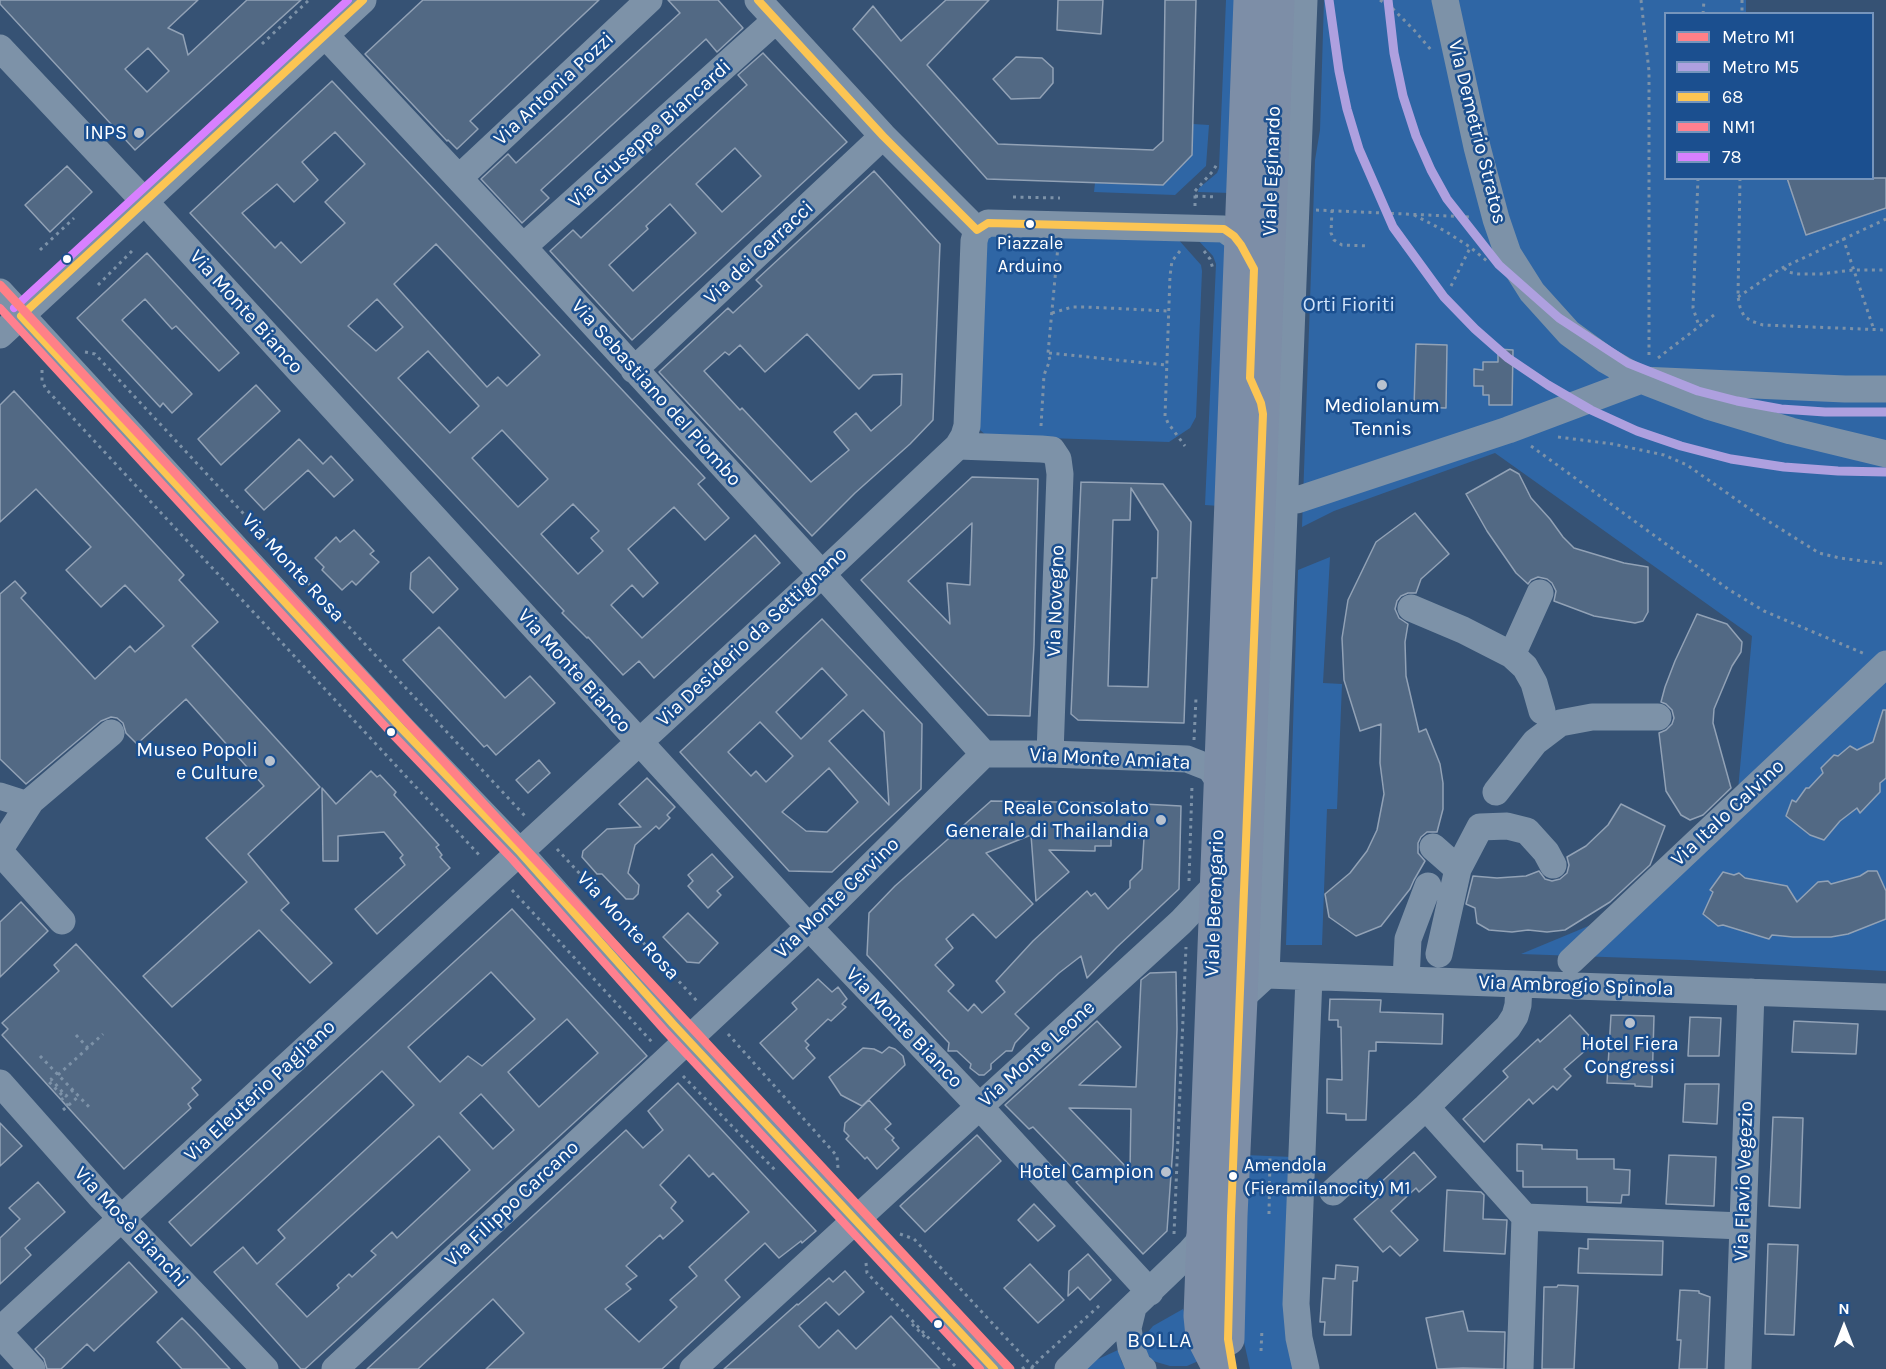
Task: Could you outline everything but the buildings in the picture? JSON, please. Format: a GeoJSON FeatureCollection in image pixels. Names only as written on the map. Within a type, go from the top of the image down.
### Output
{"type":"FeatureCollection","features":[{"type":"Feature","properties":{"kind":"main road","name":"Viale Eginardo"},"geometry":{"type":"LineString","coordinates":[[1241,244],[1250,0]]}},
{"type":"Feature","properties":{"kind":"main road"},"geometry":{"type":"LineString","coordinates":[[1263,0],[1259,121],[1263,132],[1286,140]]}},
{"type":"Feature","properties":{"kind":"main road","name":"Viale Eginardo"},"geometry":{"type":"LineString","coordinates":[[1263,414],[1286,140],[1278,0]]}},
{"type":"Feature","properties":{"kind":"main road"},"geometry":{"type":"LineString","coordinates":[[1241,244],[1254,268],[1250,378],[1261,403],[1263,414],[1245,510]]}},
{"type":"Feature","properties":{"kind":"main road"},"geometry":{"type":"LineString","coordinates":[[1241,244],[1245,510]]}},
{"type":"Feature","properties":{"kind":"main road","name":"Viale Berengario"},"geometry":{"type":"LineString","coordinates":[[1201,1296],[1189,1222],[1206,785],[1245,510]]}},
{"type":"Feature","properties":{"kind":"main road","name":"Viale Berengario"},"geometry":{"type":"LineString","coordinates":[[1230,1360],[1232,1207],[1241,998],[1245,510]]}},
{"type":"Feature","properties":{"kind":"main road"},"geometry":{"type":"LineString","coordinates":[[1201,1296],[1210,1303],[1224,1325],[1230,1360]]}},
{"type":"Feature","properties":{"kind":"street"},"geometry":{"type":"LineString","coordinates":[[0,335],[363,0]]}},
{"type":"Feature","properties":{"kind":"street","name":"Via Antonia Pozzi"},"geometry":{"type":"LineString","coordinates":[[459,178],[649,0]]}},
{"type":"Feature","properties":{"kind":"street"},"geometry":{"type":"LineString","coordinates":[[758,0],[884,136],[977,230]]}},
{"type":"Feature","properties":{"kind":"street","name":"Viale Eginardo"},"geometry":{"type":"LineString","coordinates":[[1266,975],[1295,209],[1286,140],[1304,0]]}},
{"type":"Feature","properties":{"kind":"street","name":"Via Demetrio Stratos"},"geometry":{"type":"LineString","coordinates":[[1445,0],[1477,147],[1508,254],[1532,292],[1569,333],[1606,360],[1645,372],[1708,406],[1791,431],[1886,454]]}},
{"type":"Feature","properties":{"kind":"street","name":"Via Giuseppe Biancardi"},"geometry":{"type":"LineString","coordinates":[[523,247],[776,20]]}},
{"type":"Feature","properties":{"kind":"street","name":"Via Sebastiano del Piombo"},"geometry":{"type":"LineString","coordinates":[[325,35],[523,247],[984,754]]}},
{"type":"Feature","properties":{"kind":"street","name":"Via Monte Bianco"},"geometry":{"type":"LineString","coordinates":[[0,48],[145,202],[808,927],[979,1106],[1141,1300]]}},
{"type":"Feature","properties":{"kind":"street","name":"Via dei Carracci"},"geometry":{"type":"LineString","coordinates":[[634,370],[884,136]]}},
{"type":"Feature","properties":{"kind":"street"},"geometry":{"type":"LineString","coordinates":[[958,446],[967,426],[974,241],[977,230],[988,223],[1224,229],[1241,244]]}},
{"type":"Feature","properties":{"kind":"street","name":"Via Monte Rosa"},"geometry":{"type":"LineString","coordinates":[[0,292],[403,730],[520,852],[688,1040],[994,1369]]}},
{"type":"Feature","properties":{"kind":"street"},"geometry":{"type":"LineString","coordinates":[[1297,500],[1508,430],[1645,372],[1845,389],[1886,389]]}},
{"type":"Feature","properties":{"kind":"street"},"geometry":{"type":"LineString","coordinates":[[958,446],[1047,439]]}},
{"type":"Feature","properties":{"kind":"street","name":"Via Novegno"},"geometry":{"type":"LineString","coordinates":[[1047,439],[1058,459],[1060,474],[1050,754]]}},
{"type":"Feature","properties":{"kind":"street","name":"Via Desiderio da Settignano"},"geometry":{"type":"LineString","coordinates":[[520,852],[958,446]]}},
{"type":"Feature","properties":{"kind":"street"},"geometry":{"type":"LineString","coordinates":[[1512,655],[1540,593]]}},
{"type":"Feature","properties":{"kind":"street"},"geometry":{"type":"LineString","coordinates":[[1411,608],[1463,630],[1512,655],[1526,667],[1551,717]]}},
{"type":"Feature","properties":{"kind":"street","name":"Via Italo Calvino"},"geometry":{"type":"LineString","coordinates":[[1571,961],[1876,659]]}},
{"type":"Feature","properties":{"kind":"street"},"geometry":{"type":"LineString","coordinates":[[1551,717],[1658,717]]}},
{"type":"Feature","properties":{"kind":"street"},"geometry":{"type":"LineString","coordinates":[[1439,954],[1458,869],[1496,792],[1551,717]]}},
{"type":"Feature","properties":{"kind":"street"},"geometry":{"type":"LineString","coordinates":[[62,921],[0,851],[28,805],[111,733]]}},
{"type":"Feature","properties":{"kind":"street","name":"Via Monte Amiata"},"geometry":{"type":"LineString","coordinates":[[984,754],[1050,754],[1193,761],[1210,768],[1217,778],[1206,785]]}},
{"type":"Feature","properties":{"kind":"street","name":"Via Monte Cervino"},"geometry":{"type":"LineString","coordinates":[[688,1040],[808,927],[984,754]]}},
{"type":"Feature","properties":{"kind":"street"},"geometry":{"type":"LineString","coordinates":[[1496,792],[1546,852],[1553,865]]}},
{"type":"Feature","properties":{"kind":"street"},"geometry":{"type":"LineString","coordinates":[[0,796],[28,805]]}},
{"type":"Feature","properties":{"kind":"street"},"geometry":{"type":"LineString","coordinates":[[1480,827],[1507,826],[1527,831]]}},
{"type":"Feature","properties":{"kind":"street"},"geometry":{"type":"LineString","coordinates":[[1433,847],[1458,869]]}},
{"type":"Feature","properties":{"kind":"street","name":"Via Eleuterio Pagliano"},"geometry":{"type":"LineString","coordinates":[[0,1332],[121,1217],[520,852]]}},
{"type":"Feature","properties":{"kind":"street","name":"Via Monte Leone"},"geometry":{"type":"LineString","coordinates":[[693,1369],[1174,928],[1202,884]]}},
{"type":"Feature","properties":{"kind":"street"},"geometry":{"type":"LineString","coordinates":[[1406,980],[1408,939],[1428,886]]}},
{"type":"Feature","properties":{"kind":"street","name":"Viale Berengario"},"geometry":{"type":"LineString","coordinates":[[1241,998],[1266,975]]}},
{"type":"Feature","properties":{"kind":"street","name":"Via Ambrogio Spinola"},"geometry":{"type":"LineString","coordinates":[[1266,975],[1886,997]]}},
{"type":"Feature","properties":{"kind":"street"},"geometry":{"type":"LineString","coordinates":[[1306,1369],[1299,1338],[1296,1304],[1309,977]]}},
{"type":"Feature","properties":{"kind":"street"},"geometry":{"type":"LineString","coordinates":[[1332,1192],[1426,1107],[1508,1027],[1515,1016],[1518,1005],[1519,984]]}},
{"type":"Feature","properties":{"kind":"street","name":"Via Flavio Vegezio"},"geometry":{"type":"LineString","coordinates":[[1738,1369],[1751,992]]}},
{"type":"Feature","properties":{"kind":"street","name":"Via Filippo Carcano"},"geometry":{"type":"LineString","coordinates":[[335,1369],[688,1040]]}},
{"type":"Feature","properties":{"kind":"street","name":"Via Mosè Bianchi"},"geometry":{"type":"LineString","coordinates":[[2,1089],[265,1369]]}},
{"type":"Feature","properties":{"kind":"street"},"geometry":{"type":"LineString","coordinates":[[1426,1107],[1525,1217],[1520,1369]]}},
{"type":"Feature","properties":{"kind":"street"},"geometry":{"type":"LineString","coordinates":[[1525,1217],[1742,1226]]}},
{"type":"Feature","properties":{"kind":"street"},"geometry":{"type":"LineString","coordinates":[[1068,1369],[1196,1246],[1202,1235],[1189,1222]]}},
{"type":"Feature","properties":{"kind":"street"},"geometry":{"type":"LineString","coordinates":[[1143,1369],[1138,1365],[1131,1348],[1128,1328],[1141,1300],[1168,1288],[1183,1289],[1201,1296]]}},
{"type":"Feature","properties":{"kind":"street"},"geometry":{"type":"LineString","coordinates":[[0,1332],[32,1369]]}},
{"type":"Feature","properties":{"kind":"path"},"geometry":{"type":"LineString","coordinates":[[262,44],[309,0]]}},
{"type":"Feature","properties":{"kind":"path"},"geometry":{"type":"LineString","coordinates":[[1380,0],[1392,8],[1414,30],[1437,58]]}},
{"type":"Feature","properties":{"kind":"path"},"geometry":{"type":"LineString","coordinates":[[1641,0],[1649,71],[1645,372]]}},
{"type":"Feature","properties":{"kind":"path"},"geometry":{"type":"LineString","coordinates":[[1195,205],[1198,187],[1214,171],[1217,161]]}},
{"type":"Feature","properties":{"kind":"path"},"geometry":{"type":"LineString","coordinates":[[1698,180],[1693,308],[1699,326]]}},
{"type":"Feature","properties":{"kind":"path"},"geometry":{"type":"LineString","coordinates":[[1740,180],[1738,297],[1744,316],[1763,325],[1886,330]]}},
{"type":"Feature","properties":{"kind":"path"},"geometry":{"type":"LineString","coordinates":[[1195,196],[1219,196]]}},
{"type":"Feature","properties":{"kind":"path"},"geometry":{"type":"LineString","coordinates":[[1013,197],[1060,198]]}},
{"type":"Feature","properties":{"kind":"path"},"geometry":{"type":"LineString","coordinates":[[1369,246],[1342,246],[1334,240],[1331,233],[1332,210],[1496,219]]}},
{"type":"Feature","properties":{"kind":"path"},"geometry":{"type":"LineString","coordinates":[[1412,214],[1470,247],[1495,268]]}},
{"type":"Feature","properties":{"kind":"path"},"geometry":{"type":"LineString","coordinates":[[40,250],[74,218]]}},
{"type":"Feature","properties":{"kind":"path"},"geometry":{"type":"LineString","coordinates":[[1738,297],[1784,268],[1886,219]]}},
{"type":"Feature","properties":{"kind":"path"},"geometry":{"type":"LineString","coordinates":[[1843,238],[1874,330]]}},
{"type":"Feature","properties":{"kind":"path"},"geometry":{"type":"LineString","coordinates":[[1047,439],[1043,387],[1044,375],[1050,360],[1048,353],[1058,245]]}},
{"type":"Feature","properties":{"kind":"path"},"geometry":{"type":"LineString","coordinates":[[1200,246],[1210,259],[1213,280]]}},
{"type":"Feature","properties":{"kind":"path"},"geometry":{"type":"LineString","coordinates":[[1451,286],[1470,247]]}},
{"type":"Feature","properties":{"kind":"path"},"geometry":{"type":"LineString","coordinates":[[1183,248],[1172,261],[1165,416],[1185,446]]}},
{"type":"Feature","properties":{"kind":"path"},"geometry":{"type":"LineString","coordinates":[[98,285],[134,249]]}},
{"type":"Feature","properties":{"kind":"path"},"geometry":{"type":"LineString","coordinates":[[1784,268],[1788,272],[1798,274],[1886,270]]}},
{"type":"Feature","properties":{"kind":"path"},"geometry":{"type":"LineString","coordinates":[[1052,313],[1072,307],[1168,311]]}},
{"type":"Feature","properties":{"kind":"path"},"geometry":{"type":"LineString","coordinates":[[1645,372],[1714,315]]}},
{"type":"Feature","properties":{"kind":"path","name":"Via Monte Rosa"},"geometry":{"type":"LineString","coordinates":[[78,350],[95,354],[527,818]]}},
{"type":"Feature","properties":{"kind":"path"},"geometry":{"type":"LineString","coordinates":[[1048,353],[1166,365]]}},
{"type":"Feature","properties":{"kind":"path"},"geometry":{"type":"LineString","coordinates":[[41,366],[42,381],[46,389],[482,858]]}},
{"type":"Feature","properties":{"kind":"path"},"geometry":{"type":"LineString","coordinates":[[1508,430],[1728,589],[1764,611],[1876,659]]}},
{"type":"Feature","properties":{"kind":"path"},"geometry":{"type":"LineString","coordinates":[[1555,436],[1613,444],[1664,455],[1687,465],[1757,514],[1819,553],[1886,564]]}},
{"type":"Feature","properties":{"kind":"path"},"geometry":{"type":"LineString","coordinates":[[1202,884],[1206,785]]}},
{"type":"Feature","properties":{"kind":"path","name":"Via Monte Rosa"},"geometry":{"type":"LineString","coordinates":[[554,845],[702,1006]]}},
{"type":"Feature","properties":{"kind":"path"},"geometry":{"type":"LineString","coordinates":[[509,886],[653,1043]]}},
{"type":"Feature","properties":{"kind":"path"},"geometry":{"type":"LineString","coordinates":[[1186,945],[1189,1222]]}},
{"type":"Feature","properties":{"kind":"path"},"geometry":{"type":"LineString","coordinates":[[58,1075],[103,1034]]}},
{"type":"Feature","properties":{"kind":"path"},"geometry":{"type":"LineString","coordinates":[[728,1034],[837,1156],[839,1172]]}},
{"type":"Feature","properties":{"kind":"path"},"geometry":{"type":"LineString","coordinates":[[76,1035],[88,1048]]}},
{"type":"Feature","properties":{"kind":"path"},"geometry":{"type":"LineString","coordinates":[[40,1056],[92,1110]]}},
{"type":"Feature","properties":{"kind":"path"},"geometry":{"type":"LineString","coordinates":[[68,1106],[61,1098],[63,1096],[48,1081],[51,1079],[66,1096],[73,1090]]}},
{"type":"Feature","properties":{"kind":"path"},"geometry":{"type":"LineString","coordinates":[[63,1110],[79,1096]]}},
{"type":"Feature","properties":{"kind":"path"},"geometry":{"type":"LineString","coordinates":[[1269,1214],[1270,1156]]}},
{"type":"Feature","properties":{"kind":"path"},"geometry":{"type":"LineString","coordinates":[[898,1233],[914,1239],[1033,1368],[1104,1300]]}},
{"type":"Feature","properties":{"kind":"path"},"geometry":{"type":"LineString","coordinates":[[866,1257],[867,1273],[958,1369]]}},
{"type":"Feature","properties":{"kind":"path"},"geometry":{"type":"LineString","coordinates":[[912,1324],[932,1345]]}},
{"type":"Feature","properties":{"kind":"path"},"geometry":{"type":"LineString","coordinates":[[1230,1360],[1262,1329]]}},
{"type":"Feature","properties":{"kind":"path"},"geometry":{"type":"LineString","coordinates":[[1022,1369],[1027,1365]]}},
{"type":"Feature","properties":{"kind":"green space"},"geometry":{"type":"Polygon","coordinates":[[[1226,0],[1238,0],[1231,193],[1198,192],[1199,188],[1217,173],[1219,168],[1226,0]]]}},
{"type":"Feature","properties":{"kind":"green space","name":"Orti Fioriti"},"geometry":{"type":"Polygon","coordinates":[[[1324,0],[1746,0],[1746,12],[1664,12],[1664,180],[1787,180],[1806,235],[1886,208],[1886,971],[1689,960],[1521,954],[1603,920],[1737,801],[1752,636],[1495,453],[1334,511],[1302,527],[1315,160],[1320,130],[1324,0]]]}},
{"type":"Feature","properties":{"kind":"green space"},"geometry":{"type":"Polygon","coordinates":[[[1193,124],[1209,125],[1206,166],[1175,195],[1094,192],[1095,183],[1163,185],[1192,155],[1193,124]]]}},
{"type":"Feature","properties":{"kind":"green space"},"geometry":{"type":"Polygon","coordinates":[[[986,235],[1177,238],[1201,265],[1202,271],[1196,417],[1190,428],[1169,442],[987,436],[980,430],[975,423],[986,235]]]}},
{"type":"Feature","properties":{"kind":"green space"},"geometry":{"type":"Polygon","coordinates":[[[1196,238],[1226,238],[1219,506],[1205,505],[1216,264],[1213,256],[1196,238]]]}},
{"type":"Feature","properties":{"kind":"green space"},"geometry":{"type":"Polygon","coordinates":[[[1330,557],[1323,683],[1342,684],[1337,809],[1327,809],[1322,945],[1286,945],[1298,570],[1330,557]]]}},
{"type":"Feature","properties":{"kind":"green space"},"geometry":{"type":"Polygon","coordinates":[[[1245,1155],[1292,1157],[1297,1369],[1250,1369],[1244,1342],[1245,1155]]]}},
{"type":"Feature","properties":{"kind":"green space"},"geometry":{"type":"Polygon","coordinates":[[[1183,1309],[1203,1359],[1187,1366],[1170,1366],[1153,1361],[1143,1349],[1143,1338],[1153,1326],[1183,1309]]]}},
{"type":"Feature","properties":{"kind":"green space"},"geometry":{"type":"Polygon","coordinates":[[[1118,1350],[1122,1363],[1128,1369],[1085,1369],[1094,1361],[1118,1350]]]}},
{"type":"Feature","properties":{"kind":"metro line","name":"M5"},"geometry":{"type":"LineString","coordinates":[[1329,0],[1347,109],[1359,149],[1393,227],[1444,297],[1508,358],[1591,410],[1637,431],[1681,446],[1731,459],[1784,467],[1886,472]]}},
{"type":"Feature","properties":{"kind":"metro line","name":"M5"},"geometry":{"type":"LineString","coordinates":[[1388,0],[1394,53],[1403,96],[1416,136],[1431,170],[1447,199],[1499,265],[1559,318],[1628,363],[1698,391],[1781,409],[1886,412]]}},
{"type":"Feature","properties":{"kind":"metro line","name":"M1"},"geometry":{"type":"LineString","coordinates":[[0,285],[1010,1369]]}},
{"type":"Feature","properties":{"kind":"transit line","name":"78"},"geometry":{"type":"LineString","coordinates":[[14,308],[348,0]]}},
{"type":"Feature","properties":{"kind":"transit line","name":"68"},"geometry":{"type":"LineString","coordinates":[[363,0],[21,316],[403,730],[520,852],[673,1024],[994,1369]]}},
{"type":"Feature","properties":{"kind":"transit line","name":"68"},"geometry":{"type":"LineString","coordinates":[[758,0],[883,136],[977,230],[988,223],[1224,229],[1241,245],[1254,269],[1250,378],[1261,403],[1263,414],[1231,1216],[1228,1339],[1233,1369]]}},
{"type":"Feature","properties":{"kind":"transit line","name":"NM1"},"geometry":{"type":"LineString","coordinates":[[0,308],[395,737],[512,859],[665,1031],[980,1369]]}},
{"type":"Feature","properties":{"kind":"place","name":"INPS"},"geometry":{"type":"Point","coordinates":[139,133]}},
{"type":"Feature","properties":{"kind":"place","name":"Piazzale Arduino"},"geometry":{"type":"Point","coordinates":[1030,224]}},
{"type":"Feature","properties":{"kind":"place","name":"Mediolanum Tennis"},"geometry":{"type":"Point","coordinates":[1382,385]}},
{"type":"Feature","properties":{"kind":"place","name":"Museo Popoli e Culture"},"geometry":{"type":"Point","coordinates":[270,761]}},
{"type":"Feature","properties":{"kind":"place","name":"Reale Consolato Generale di Thailandia"},"geometry":{"type":"Point","coordinates":[1161,820]}},
{"type":"Feature","properties":{"kind":"place","name":"Hotel Fiera Congressi"},"geometry":{"type":"Point","coordinates":[1630,1023]}},
{"type":"Feature","properties":{"kind":"place","name":"Hotel Campion"},"geometry":{"type":"Point","coordinates":[1166,1172]}},
{"type":"Feature","properties":{"kind":"place","name":"Amendola (Fieramilanocity) M1"},"geometry":{"type":"Point","coordinates":[1233,1176]}},
{"type":"Feature","properties":{"kind":"district","name":"BOLLA"},"geometry":{"type":"Point","coordinates":[1160,1341]}}]}
